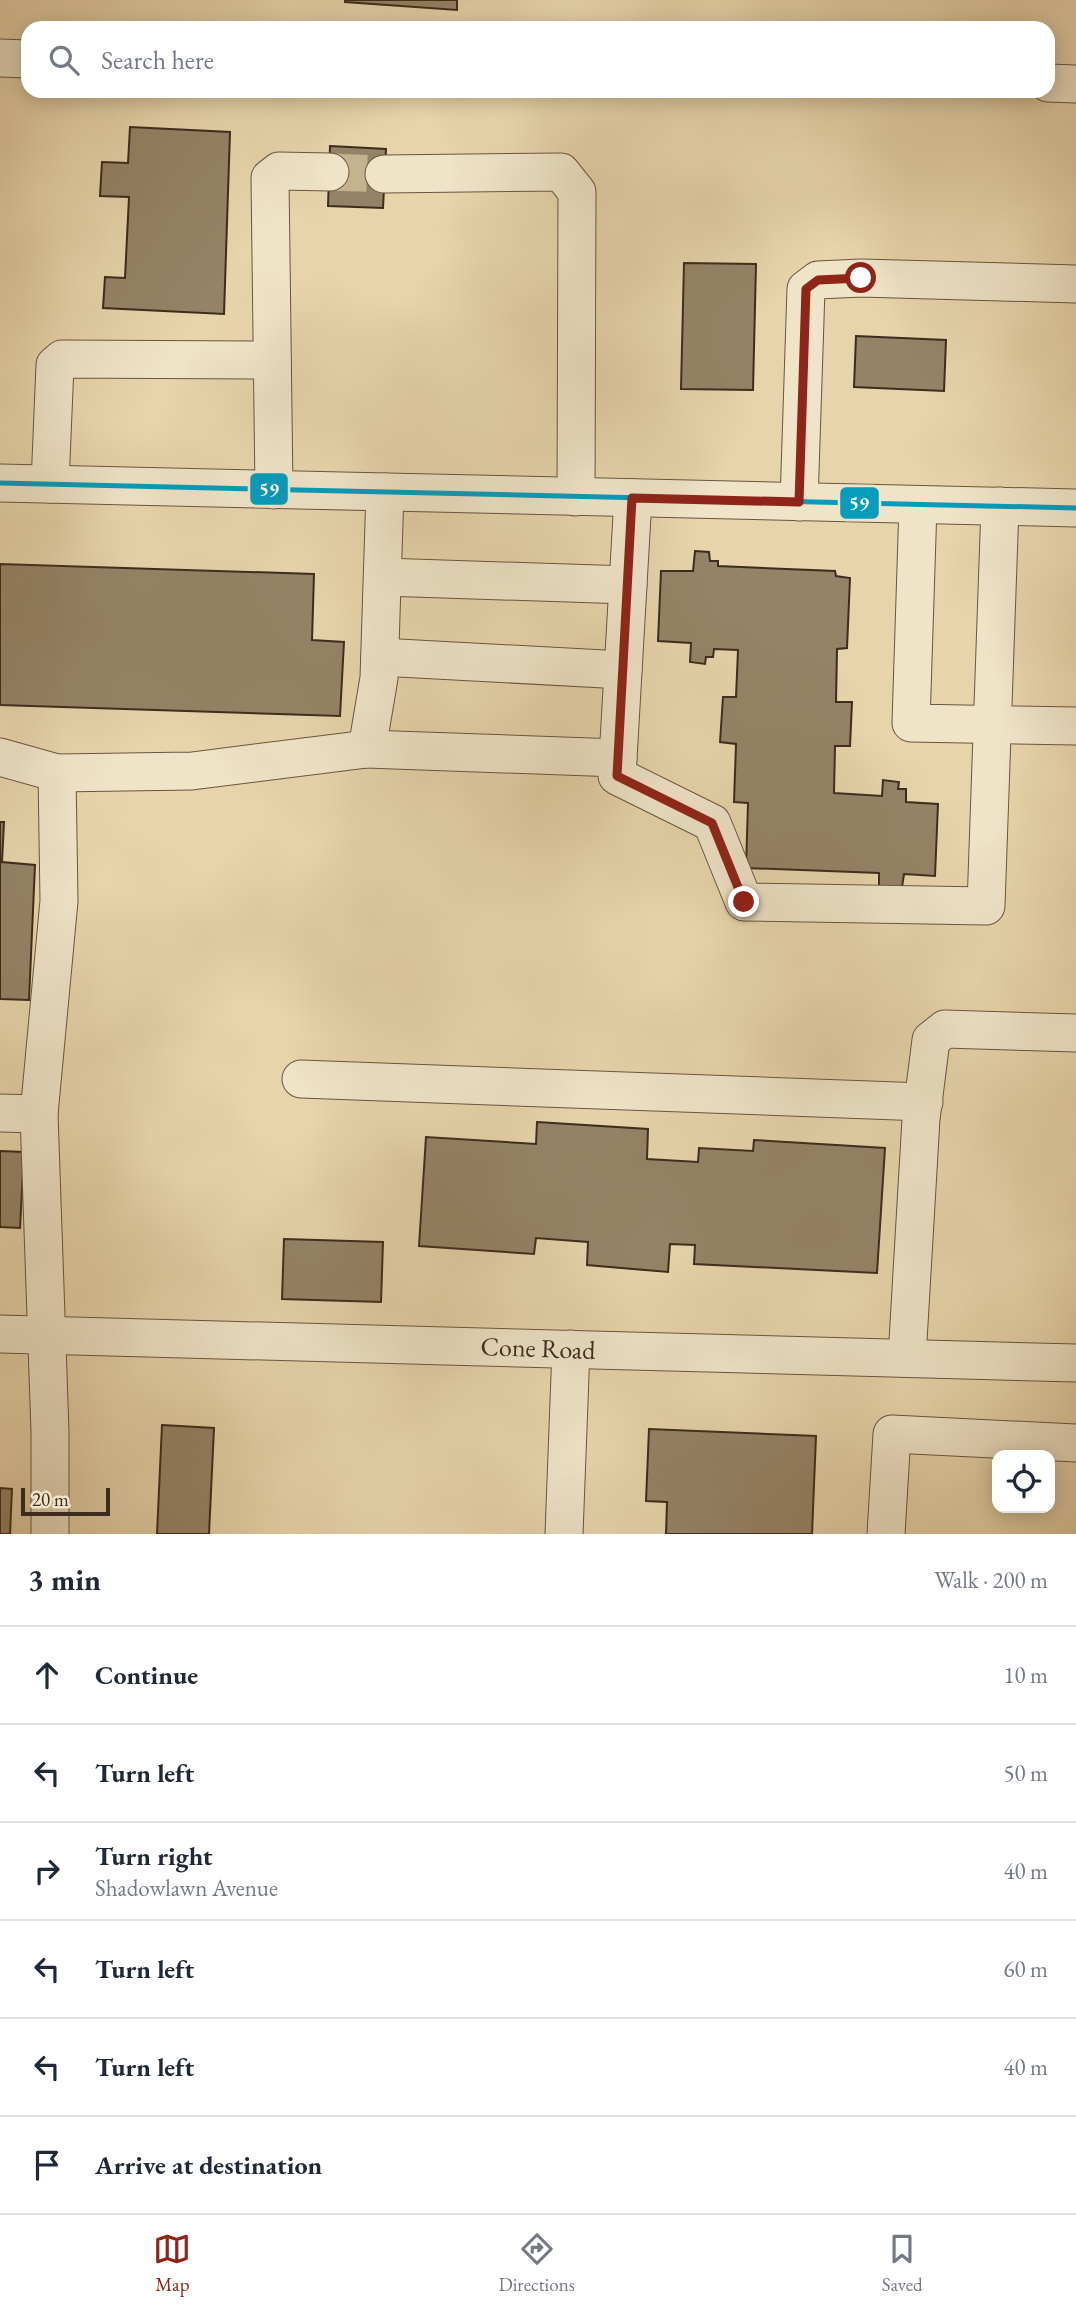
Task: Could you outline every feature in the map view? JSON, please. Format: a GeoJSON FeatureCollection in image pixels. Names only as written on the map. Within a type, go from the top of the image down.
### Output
{"type":"FeatureCollection","features":[{"type":"Feature","properties":{"kind":"street"},"geometry":{"type":"LineString","coordinates":[[0,58],[21,59]]}},
{"type":"Feature","properties":{"kind":"street"},"geometry":{"type":"LineString","coordinates":[[1055,83],[1076,84]]}},
{"type":"Feature","properties":{"kind":"street"},"geometry":{"type":"LineString","coordinates":[[274,490],[270,178],[279,171],[330,172]]}},
{"type":"Feature","properties":{"kind":"street"},"geometry":{"type":"LineString","coordinates":[[384,174],[561,172],[577,192],[576,497]]}},
{"type":"Feature","properties":{"kind":"street"},"geometry":{"type":"LineString","coordinates":[[799,502],[806,289],[818,280],[861,278],[1076,284]]}},
{"type":"Feature","properties":{"kind":"street"},"geometry":{"type":"LineString","coordinates":[[50,484],[55,365],[62,359],[272,360]]}},
{"type":"Feature","properties":{"kind":"street"},"geometry":{"type":"LineString","coordinates":[[0,482],[1076,508]]}},
{"type":"Feature","properties":{"kind":"street"},"geometry":{"type":"LineString","coordinates":[[367,749],[379,678],[386,492]]}},
{"type":"Feature","properties":{"kind":"street"},"geometry":{"type":"LineString","coordinates":[[632,498],[617,776],[712,823],[744,902],[986,906],[1000,506]]}},
{"type":"Feature","properties":{"kind":"street"},"geometry":{"type":"LineString","coordinates":[[918,505],[911,723],[1076,726]]}},
{"type":"Feature","properties":{"kind":"street"},"geometry":{"type":"LineString","coordinates":[[383,577],[628,585]]}},
{"type":"Feature","properties":{"kind":"street"},"geometry":{"type":"LineString","coordinates":[[380,657],[623,670]]}},
{"type":"Feature","properties":{"kind":"street"},"geometry":{"type":"LineString","coordinates":[[0,757],[57,773],[192,771],[367,749],[618,758]]}},
{"type":"Feature","properties":{"kind":"street"},"geometry":{"type":"LineString","coordinates":[[50,1534],[50,1432],[39,1114],[60,901],[57,773]]}},
{"type":"Feature","properties":{"kind":"street"},"geometry":{"type":"LineString","coordinates":[[907,1358],[924,1102],[932,1040],[944,1029],[1076,1033]]}},
{"type":"Feature","properties":{"kind":"street"},"geometry":{"type":"LineString","coordinates":[[301,1079],[924,1102]]}},
{"type":"Feature","properties":{"kind":"street"},"geometry":{"type":"LineString","coordinates":[[0,1113],[39,1114]]}},
{"type":"Feature","properties":{"kind":"street","name":"Cone Road"},"geometry":{"type":"LineString","coordinates":[[0,1334],[1076,1363]]}},
{"type":"Feature","properties":{"kind":"street"},"geometry":{"type":"LineString","coordinates":[[564,1534],[570,1349]]}},
{"type":"Feature","properties":{"kind":"street"},"geometry":{"type":"LineString","coordinates":[[886,1534],[892,1434],[1076,1443]]}},
{"type":"Feature","properties":{"kind":"building"},"geometry":{"type":"Polygon","coordinates":[[[457,0],[457,10],[345,2],[457,0]]]}},
{"type":"Feature","properties":{"kind":"building"},"geometry":{"type":"Polygon","coordinates":[[[130,127],[230,132],[224,314],[103,308],[105,277],[125,278],[129,197],[100,196],[102,162],[128,163],[130,127]]]}},
{"type":"Feature","properties":{"kind":"building"},"geometry":{"type":"Polygon","coordinates":[[[330,146],[386,149],[383,208],[328,206],[330,146]]]}},
{"type":"Feature","properties":{"kind":"building"},"geometry":{"type":"Polygon","coordinates":[[[684,263],[756,264],[753,390],[681,389],[684,263]]]}},
{"type":"Feature","properties":{"kind":"building"},"geometry":{"type":"Polygon","coordinates":[[[856,336],[946,340],[944,391],[854,387],[856,336]]]}},
{"type":"Feature","properties":{"kind":"building"},"geometry":{"type":"Polygon","coordinates":[[[695,551],[709,552],[710,561],[718,561],[718,566],[835,571],[836,576],[850,578],[847,648],[837,649],[836,702],[852,702],[850,746],[835,746],[834,793],[882,796],[883,780],[899,782],[898,789],[906,789],[906,802],[938,804],[935,876],[904,874],[902,887],[879,894],[879,873],[746,868],[748,803],[734,802],[736,744],[720,742],[723,697],[736,697],[738,650],[714,649],[713,657],[706,657],[705,664],[690,662],[691,643],[658,641],[661,571],[693,571],[695,551]]]}},
{"type":"Feature","properties":{"kind":"building"},"geometry":{"type":"Polygon","coordinates":[[[0,564],[314,574],[312,640],[344,642],[340,716],[0,705],[0,564]]]}},
{"type":"Feature","properties":{"kind":"building"},"geometry":{"type":"Polygon","coordinates":[[[0,822],[4,822],[2,862],[35,865],[29,1000],[0,999],[0,822]]]}},
{"type":"Feature","properties":{"kind":"building"},"geometry":{"type":"Polygon","coordinates":[[[537,1122],[648,1129],[647,1159],[698,1162],[699,1148],[753,1151],[754,1140],[885,1148],[877,1273],[694,1264],[695,1245],[670,1244],[668,1272],[587,1265],[588,1242],[536,1238],[534,1254],[419,1246],[426,1137],[536,1144],[537,1122]]]}},
{"type":"Feature","properties":{"kind":"building"},"geometry":{"type":"Polygon","coordinates":[[[0,1151],[24,1152],[20,1228],[0,1227],[0,1151]]]}},
{"type":"Feature","properties":{"kind":"building"},"geometry":{"type":"Polygon","coordinates":[[[284,1239],[383,1242],[381,1302],[282,1299],[284,1239]]]}},
{"type":"Feature","properties":{"kind":"building"},"geometry":{"type":"Polygon","coordinates":[[[162,1425],[214,1428],[209,1534],[157,1534],[162,1425]]]}},
{"type":"Feature","properties":{"kind":"building"},"geometry":{"type":"Polygon","coordinates":[[[649,1429],[816,1436],[812,1534],[666,1534],[667,1502],[646,1501],[649,1429]]]}},
{"type":"Feature","properties":{"kind":"building"},"geometry":{"type":"Polygon","coordinates":[[[0,1488],[12,1489],[10,1534],[0,1534],[0,1488]]]}},
{"type":"Feature","properties":{"kind":"tunnel"},"geometry":{"type":"LineString","coordinates":[[330,172],[384,174]]}},
{"type":"Feature","properties":{"kind":"transit line","name":"59"},"geometry":{"type":"LineString","coordinates":[[0,483],[1076,508]]}},
{"type":"Feature","properties":{"kind":"route"},"geometry":{"type":"LineString","coordinates":[[744,902],[712,823],[617,776],[632,498],[799,502],[806,289],[818,280],[861,278]]}}]}
